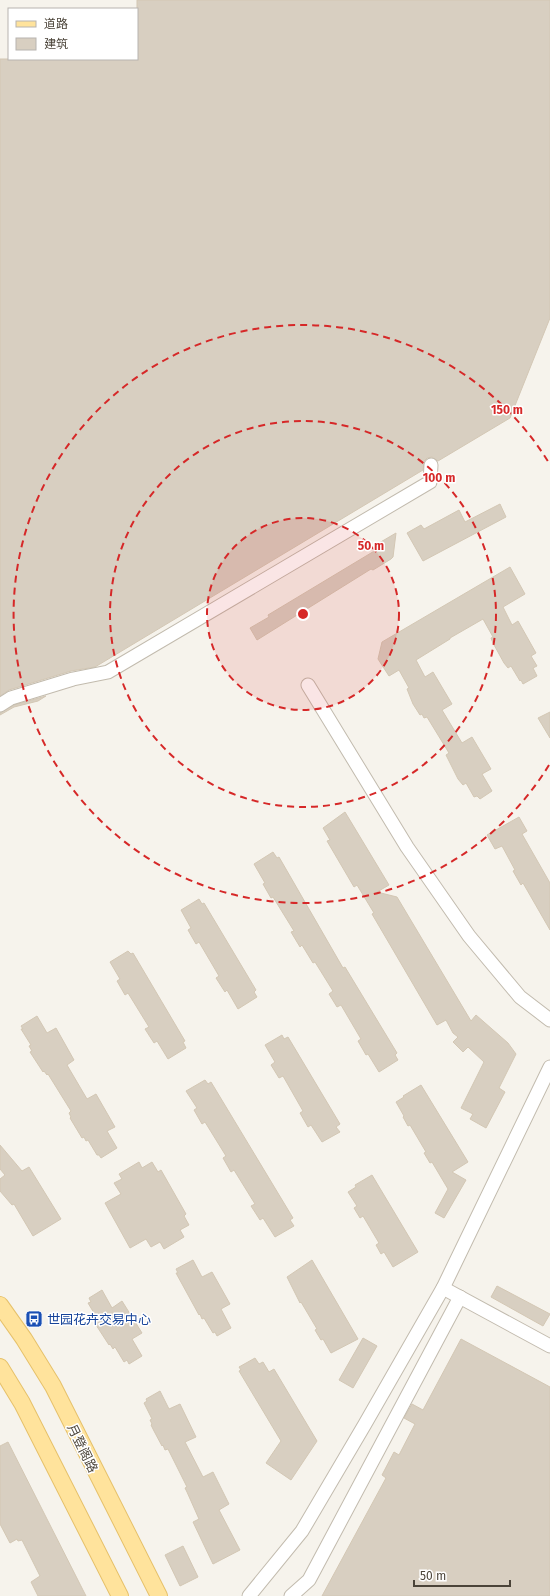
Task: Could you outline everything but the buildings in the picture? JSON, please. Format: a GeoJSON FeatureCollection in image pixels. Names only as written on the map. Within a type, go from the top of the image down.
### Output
{"type":"FeatureCollection","features":[{"type":"Feature","properties":{"kind":"main road","name":"月登阁路"},"geometry":{"type":"LineString","coordinates":[[0,1305],[24,1339],[53,1386],[159,1596]]}},
{"type":"Feature","properties":{"kind":"main road"},"geometry":{"type":"LineString","coordinates":[[0,1367],[22,1403],[120,1596]]}},
{"type":"Feature","properties":{"kind":"street"},"geometry":{"type":"LineString","coordinates":[[0,705],[11,698],[73,679],[108,672],[430,482],[431,465]]}},
{"type":"Feature","properties":{"kind":"street"},"geometry":{"type":"LineString","coordinates":[[308,685],[407,847],[469,936],[520,997],[550,1020]]}},
{"type":"Feature","properties":{"kind":"street"},"geometry":{"type":"LineString","coordinates":[[249,1596],[302,1530],[443,1288],[550,1067]]}},
{"type":"Feature","properties":{"kind":"street"},"geometry":{"type":"LineString","coordinates":[[443,1288],[550,1346]]}},
{"type":"Feature","properties":{"kind":"street"},"geometry":{"type":"LineString","coordinates":[[291,1596],[309,1580],[460,1297]]}},
{"type":"Feature","properties":{"kind":"place","name":"世园花卉交易中心"},"geometry":{"type":"Point","coordinates":[34,1319]}}]}
